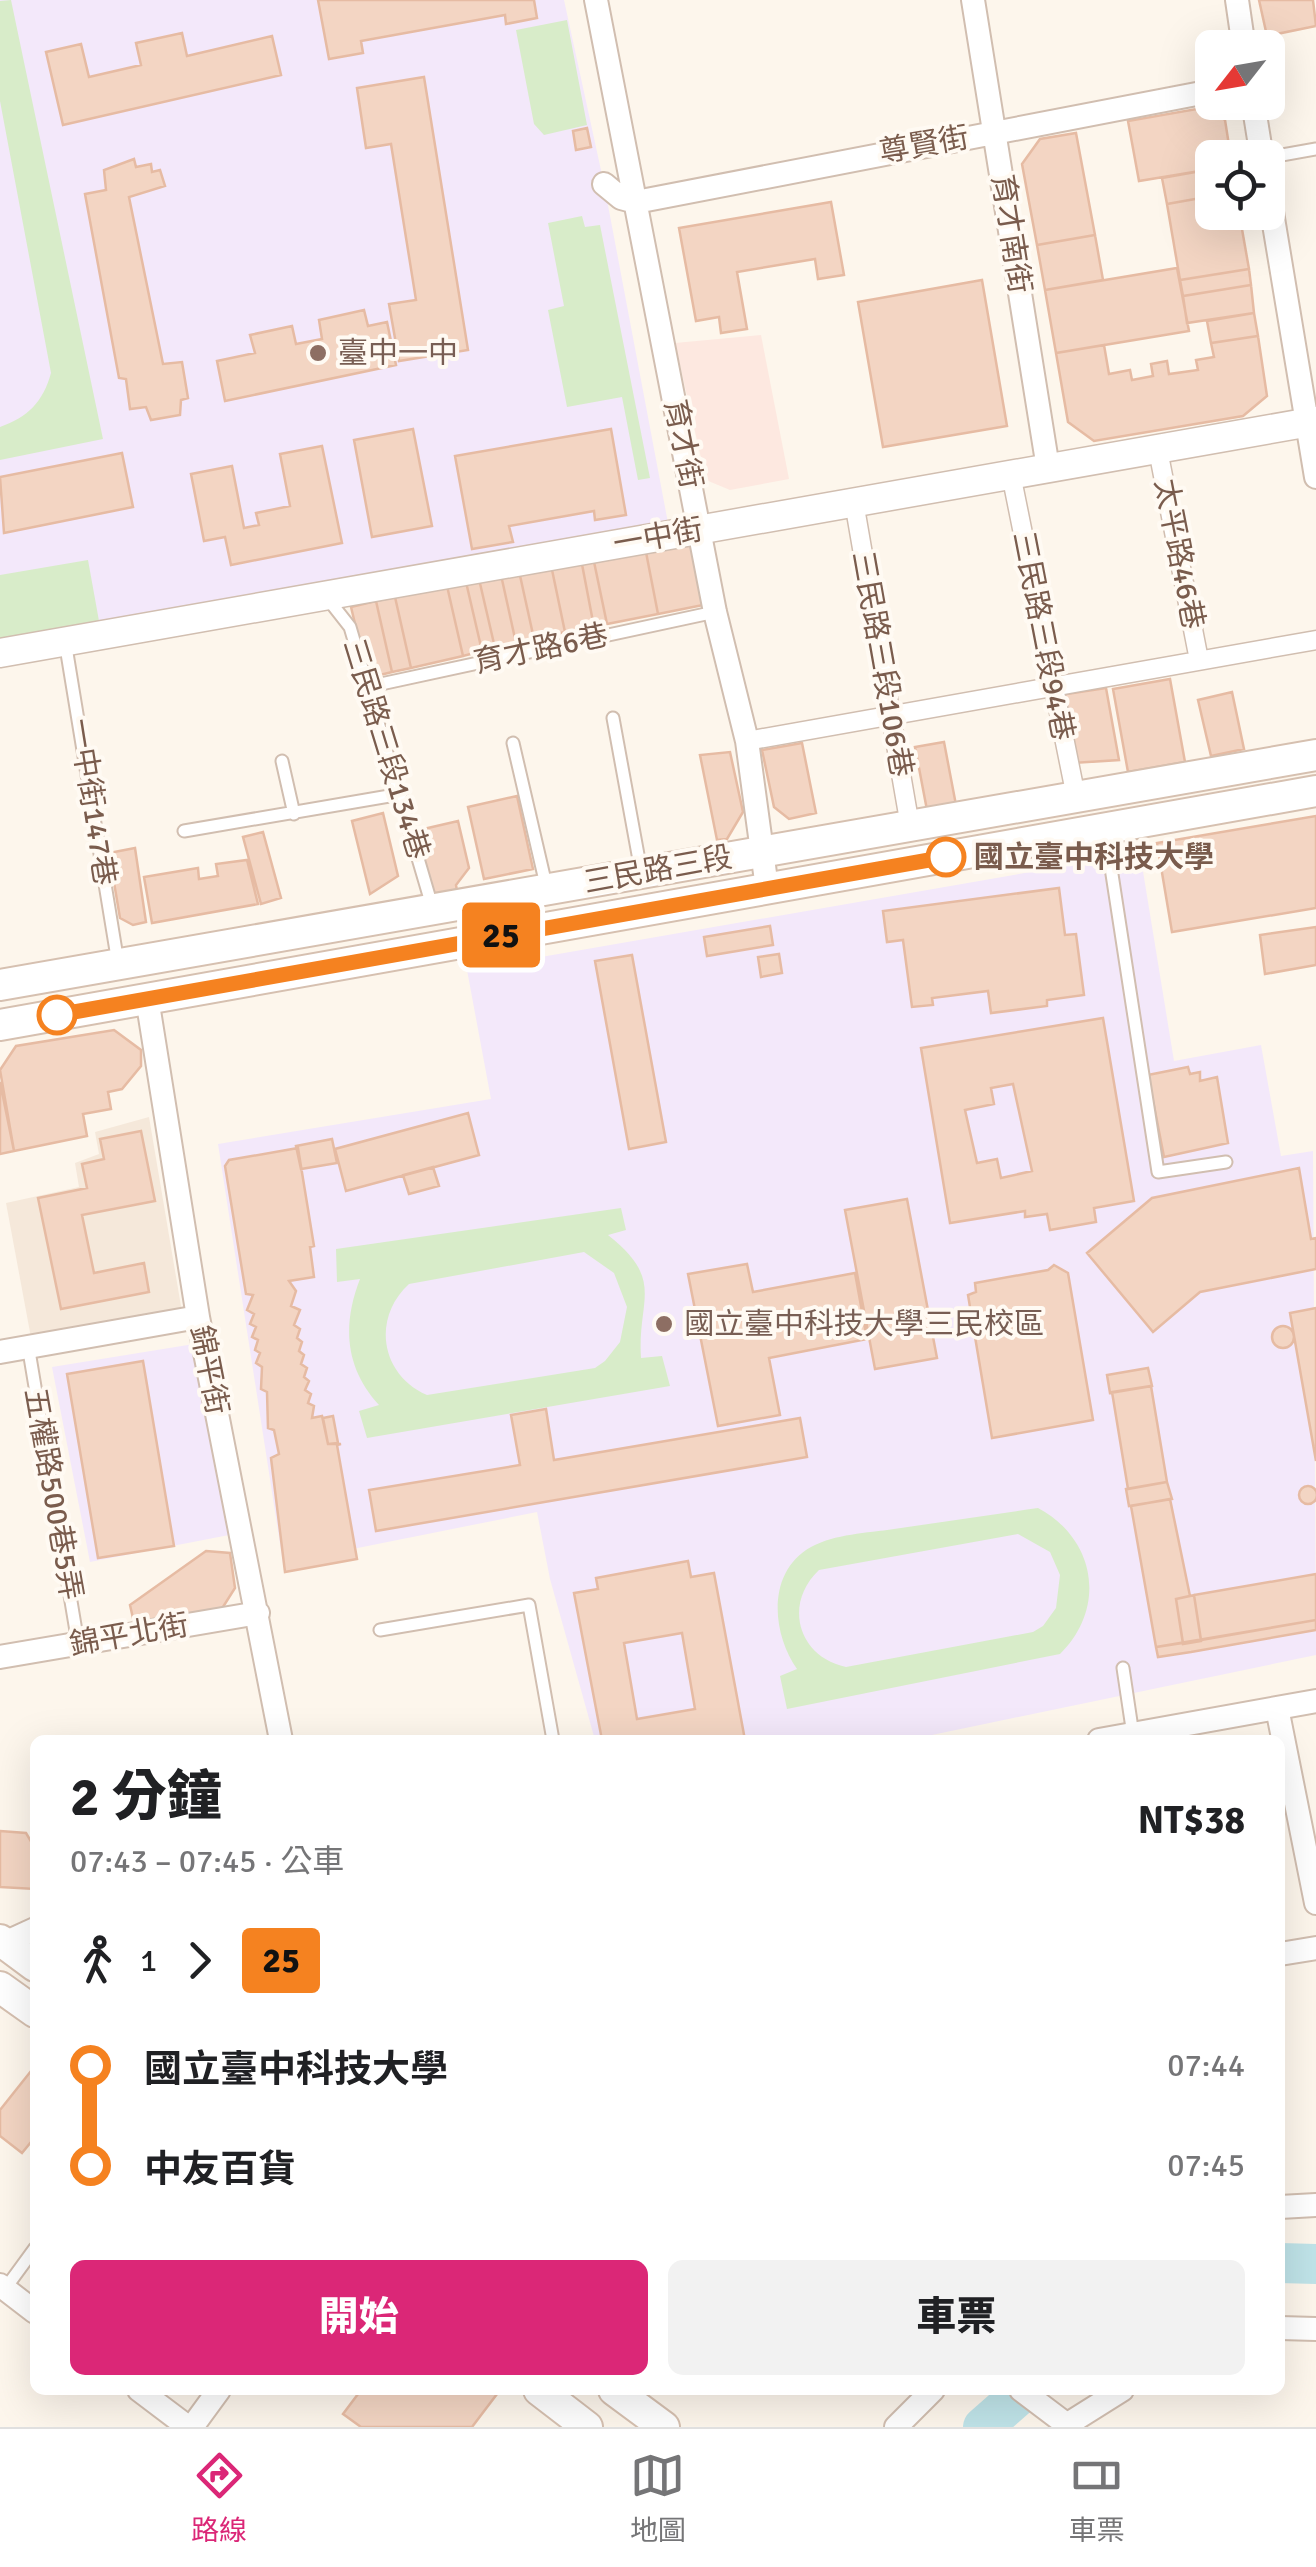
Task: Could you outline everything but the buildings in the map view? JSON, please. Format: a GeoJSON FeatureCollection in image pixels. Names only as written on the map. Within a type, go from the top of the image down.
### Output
{"type":"FeatureCollection","features":[{"type":"Feature","properties":{"kind":"main road","name":"三民路三段"},"geometry":{"type":"LineString","coordinates":[[0,985],[1316,754]]}},
{"type":"Feature","properties":{"kind":"main road","name":"三民路三段"},"geometry":{"type":"LineString","coordinates":[[0,1025],[1316,792]]}},
{"type":"Feature","properties":{"kind":"main road"},"geometry":{"type":"LineString","coordinates":[[1,1942],[30,1962]]}},
{"type":"Feature","properties":{"kind":"main road"},"geometry":{"type":"LineString","coordinates":[[0,1987],[30,2008]]}},
{"type":"Feature","properties":{"kind":"main road"},"geometry":{"type":"LineString","coordinates":[[545,2395],[588,2427]]}},
{"type":"Feature","properties":{"kind":"main road"},"geometry":{"type":"LineString","coordinates":[[621,2395],[664,2427]]}},
{"type":"Feature","properties":{"kind":"street","name":"育才街"},"geometry":{"type":"LineString","coordinates":[[596,0],[715,612],[748,741],[768,888]]}},
{"type":"Feature","properties":{"kind":"street","name":"育才南街"},"geometry":{"type":"LineString","coordinates":[[973,0],[1048,468]]}},
{"type":"Feature","properties":{"kind":"street"},"geometry":{"type":"LineString","coordinates":[[1236,0],[1241,30]]}},
{"type":"Feature","properties":{"kind":"street","name":"尊賢街"},"geometry":{"type":"LineString","coordinates":[[636,202],[1195,93]]}},
{"type":"Feature","properties":{"kind":"street"},"geometry":{"type":"LineString","coordinates":[[604,184],[621,198],[636,202]]}},
{"type":"Feature","properties":{"kind":"street"},"geometry":{"type":"LineString","coordinates":[[1276,230],[1311,421],[1316,477]]}},
{"type":"Feature","properties":{"kind":"street","name":"一中街"},"geometry":{"type":"LineString","coordinates":[[0,653],[1311,421]]}},
{"type":"Feature","properties":{"kind":"street","name":"太平路46巷"},"geometry":{"type":"LineString","coordinates":[[1158,450],[1199,660],[1316,640]]}},
{"type":"Feature","properties":{"kind":"street","name":"三民路三段94巷"},"geometry":{"type":"LineString","coordinates":[[1011,474],[1076,796]]}},
{"type":"Feature","properties":{"kind":"street","name":"三民路三段106巷"},"geometry":{"type":"LineString","coordinates":[[854,502],[910,826]]}},
{"type":"Feature","properties":{"kind":"street"},"geometry":{"type":"LineString","coordinates":[[748,741],[1199,660]]}},
{"type":"Feature","properties":{"kind":"street","name":"錦平街"},"geometry":{"type":"LineString","coordinates":[[147,998],[198,1317],[280,1735]]}},
{"type":"Feature","properties":{"kind":"street"},"geometry":{"type":"LineString","coordinates":[[0,1352],[198,1317]]}},
{"type":"Feature","properties":{"kind":"street","name":"錦平北街"},"geometry":{"type":"LineString","coordinates":[[0,1656],[258,1613]]}},
{"type":"Feature","properties":{"kind":"street"},"geometry":{"type":"LineString","coordinates":[[1127,1735],[1316,1701]]}},
{"type":"Feature","properties":{"kind":"street"},"geometry":{"type":"LineString","coordinates":[[1277,1708],[1282,1735]]}},
{"type":"Feature","properties":{"kind":"street"},"geometry":{"type":"LineString","coordinates":[[1285,1748],[1316,1903]]}},
{"type":"Feature","properties":{"kind":"street"},"geometry":{"type":"LineString","coordinates":[[1,1942],[30,1931]]}},
{"type":"Feature","properties":{"kind":"street"},"geometry":{"type":"LineString","coordinates":[[1285,1953],[1316,1948]]}},
{"type":"Feature","properties":{"kind":"street"},"geometry":{"type":"LineString","coordinates":[[1285,2208],[1316,2206]]}},
{"type":"Feature","properties":{"kind":"street"},"geometry":{"type":"LineString","coordinates":[[2,2287],[30,2308]]}},
{"type":"Feature","properties":{"kind":"street"},"geometry":{"type":"LineString","coordinates":[[1285,2328],[1316,2328]]}},
{"type":"Feature","properties":{"kind":"street"},"geometry":{"type":"LineString","coordinates":[[146,2395],[190,2427],[216,2395]]}},
{"type":"Feature","properties":{"kind":"street"},"geometry":{"type":"LineString","coordinates":[[896,2427],[928,2395]]}},
{"type":"Feature","properties":{"kind":"street"},"geometry":{"type":"LineString","coordinates":[[1027,2395],[1062,2422],[1113,2395]]}},
{"type":"Feature","properties":{"kind":"lane"},"geometry":{"type":"LineString","coordinates":[[1285,154],[1316,149]]}},
{"type":"Feature","properties":{"kind":"lane","name":"三民路三段134巷"},"geometry":{"type":"LineString","coordinates":[[325,596],[350,627],[433,910]]}},
{"type":"Feature","properties":{"kind":"lane","name":"育才路6巷"},"geometry":{"type":"LineString","coordinates":[[367,687],[715,612]]}},
{"type":"Feature","properties":{"kind":"lane","name":"一中街147巷"},"geometry":{"type":"LineString","coordinates":[[65,641],[118,963]]}},
{"type":"Feature","properties":{"kind":"lane"},"geometry":{"type":"LineString","coordinates":[[613,718],[641,874]]}},
{"type":"Feature","properties":{"kind":"lane"},"geometry":{"type":"LineString","coordinates":[[513,743],[547,890]]}},
{"type":"Feature","properties":{"kind":"lane"},"geometry":{"type":"LineString","coordinates":[[282,761],[294,814]]}},
{"type":"Feature","properties":{"kind":"lane"},"geometry":{"type":"LineString","coordinates":[[184,831],[401,794]]}},
{"type":"Feature","properties":{"kind":"lane"},"geometry":{"type":"LineString","coordinates":[[1105,829],[1158,1172],[1226,1162]]}},
{"type":"Feature","properties":{"kind":"lane","name":"五權路500巷5弄"},"geometry":{"type":"LineString","coordinates":[[28,1345],[78,1643]]}},
{"type":"Feature","properties":{"kind":"lane"},"geometry":{"type":"LineString","coordinates":[[380,1630],[529,1605],[552,1735]]}},
{"type":"Feature","properties":{"kind":"lane"},"geometry":{"type":"LineString","coordinates":[[1123,1668],[1133,1734]]}},
{"type":"Feature","properties":{"kind":"lane"},"geometry":{"type":"LineString","coordinates":[[2,2287],[30,2254]]}},
{"type":"Feature","properties":{"kind":"shaded area","name":"臺中一中"},"geometry":{"type":"Polygon","coordinates":[[[0,0],[564,0],[604,184],[668,523],[0,643],[0,0]]]}},
{"type":"Feature","properties":{"kind":"shaded area"},"geometry":{"type":"Polygon","coordinates":[[[761,335],[789,479],[730,490],[706,480],[675,343],[761,335]]]}},
{"type":"Feature","properties":{"kind":"shaded area","name":"國立臺中科技大學三民校區"},"geometry":{"type":"Polygon","coordinates":[[[1140,853],[1174,1061],[1261,1045],[1281,1156],[1313,1151],[1316,1655],[932,1735],[594,1735],[550,1579],[537,1512],[283,1563],[218,1144],[491,1099],[467,970],[1140,853]]]}},
{"type":"Feature","properties":{"kind":"shaded area"},"geometry":{"type":"Polygon","coordinates":[[[149,1117],[183,1318],[32,1343],[6,1203],[79,1187],[75,1163],[99,1154],[95,1132],[149,1117]]]}},
{"type":"Feature","properties":{"kind":"shaded area"},"geometry":{"type":"Polygon","coordinates":[[[194,1344],[229,1535],[90,1562],[52,1367],[194,1344]]]}},
{"type":"Feature","properties":{"kind":"green space"},"geometry":{"type":"Polygon","coordinates":[[[11,0],[103,439],[0,460],[0,427],[33,407],[51,373],[0,101],[0,1],[11,0]]]}},
{"type":"Feature","properties":{"kind":"green space"},"geometry":{"type":"Polygon","coordinates":[[[567,20],[587,125],[544,135],[534,124],[516,30],[567,20]]]}},
{"type":"Feature","properties":{"kind":"green space"},"geometry":{"type":"Polygon","coordinates":[[[582,216],[585,227],[600,225],[650,478],[638,480],[622,397],[567,407],[548,310],[564,306],[548,223],[582,216]]]}},
{"type":"Feature","properties":{"kind":"green space"},"geometry":{"type":"Polygon","coordinates":[[[88,560],[99,621],[0,639],[0,575],[88,560]]]}},
{"type":"Feature","properties":{"kind":"green space"},"geometry":{"type":"Polygon","coordinates":[[[621,1208],[626,1230],[608,1235],[626,1251],[643,1279],[641,1358],[662,1356],[670,1386],[367,1438],[359,1411],[379,1405],[359,1376],[350,1345],[351,1313],[360,1279],[337,1282],[336,1249],[621,1208]],[[584,1252],[409,1284],[397,1298],[386,1329],[391,1360],[411,1386],[427,1395],[595,1368],[620,1342],[627,1307],[614,1273],[584,1252]]]}},
{"type":"Feature","properties":{"kind":"green space"},"geometry":{"type":"Polygon","coordinates":[[[1038,1508],[1073,1537],[1088,1575],[1085,1616],[1060,1654],[787,1709],[780,1676],[797,1669],[782,1639],[778,1604],[780,1587],[796,1558],[811,1547],[841,1537],[1038,1508]],[[1018,1534],[819,1570],[801,1598],[801,1628],[816,1652],[846,1667],[1033,1632],[1043,1626],[1056,1608],[1060,1575],[1050,1552],[1018,1534]]]}},
{"type":"Feature","properties":{"kind":"waterway"},"geometry":{"type":"LineString","coordinates":[[1285,2263],[1316,2264]]}},
{"type":"Feature","properties":{"kind":"waterway"},"geometry":{"type":"LineString","coordinates":[[983,2427],[1019,2395]]}},
{"type":"Feature","properties":{"kind":"bus line","name":"25"},"geometry":{"type":"LineString","coordinates":[[57,1015],[946,857]]}},
{"type":"Feature","properties":{"kind":"place","name":"臺中一中"},"geometry":{"type":"Point","coordinates":[318,353]}},
{"type":"Feature","properties":{"kind":"place","name":"國立臺中科技大學"},"geometry":{"type":"Point","coordinates":[946,857]}},
{"type":"Feature","properties":{"kind":"place","name":"國立臺中科技大學三民校區"},"geometry":{"type":"Point","coordinates":[664,1324]}}]}
